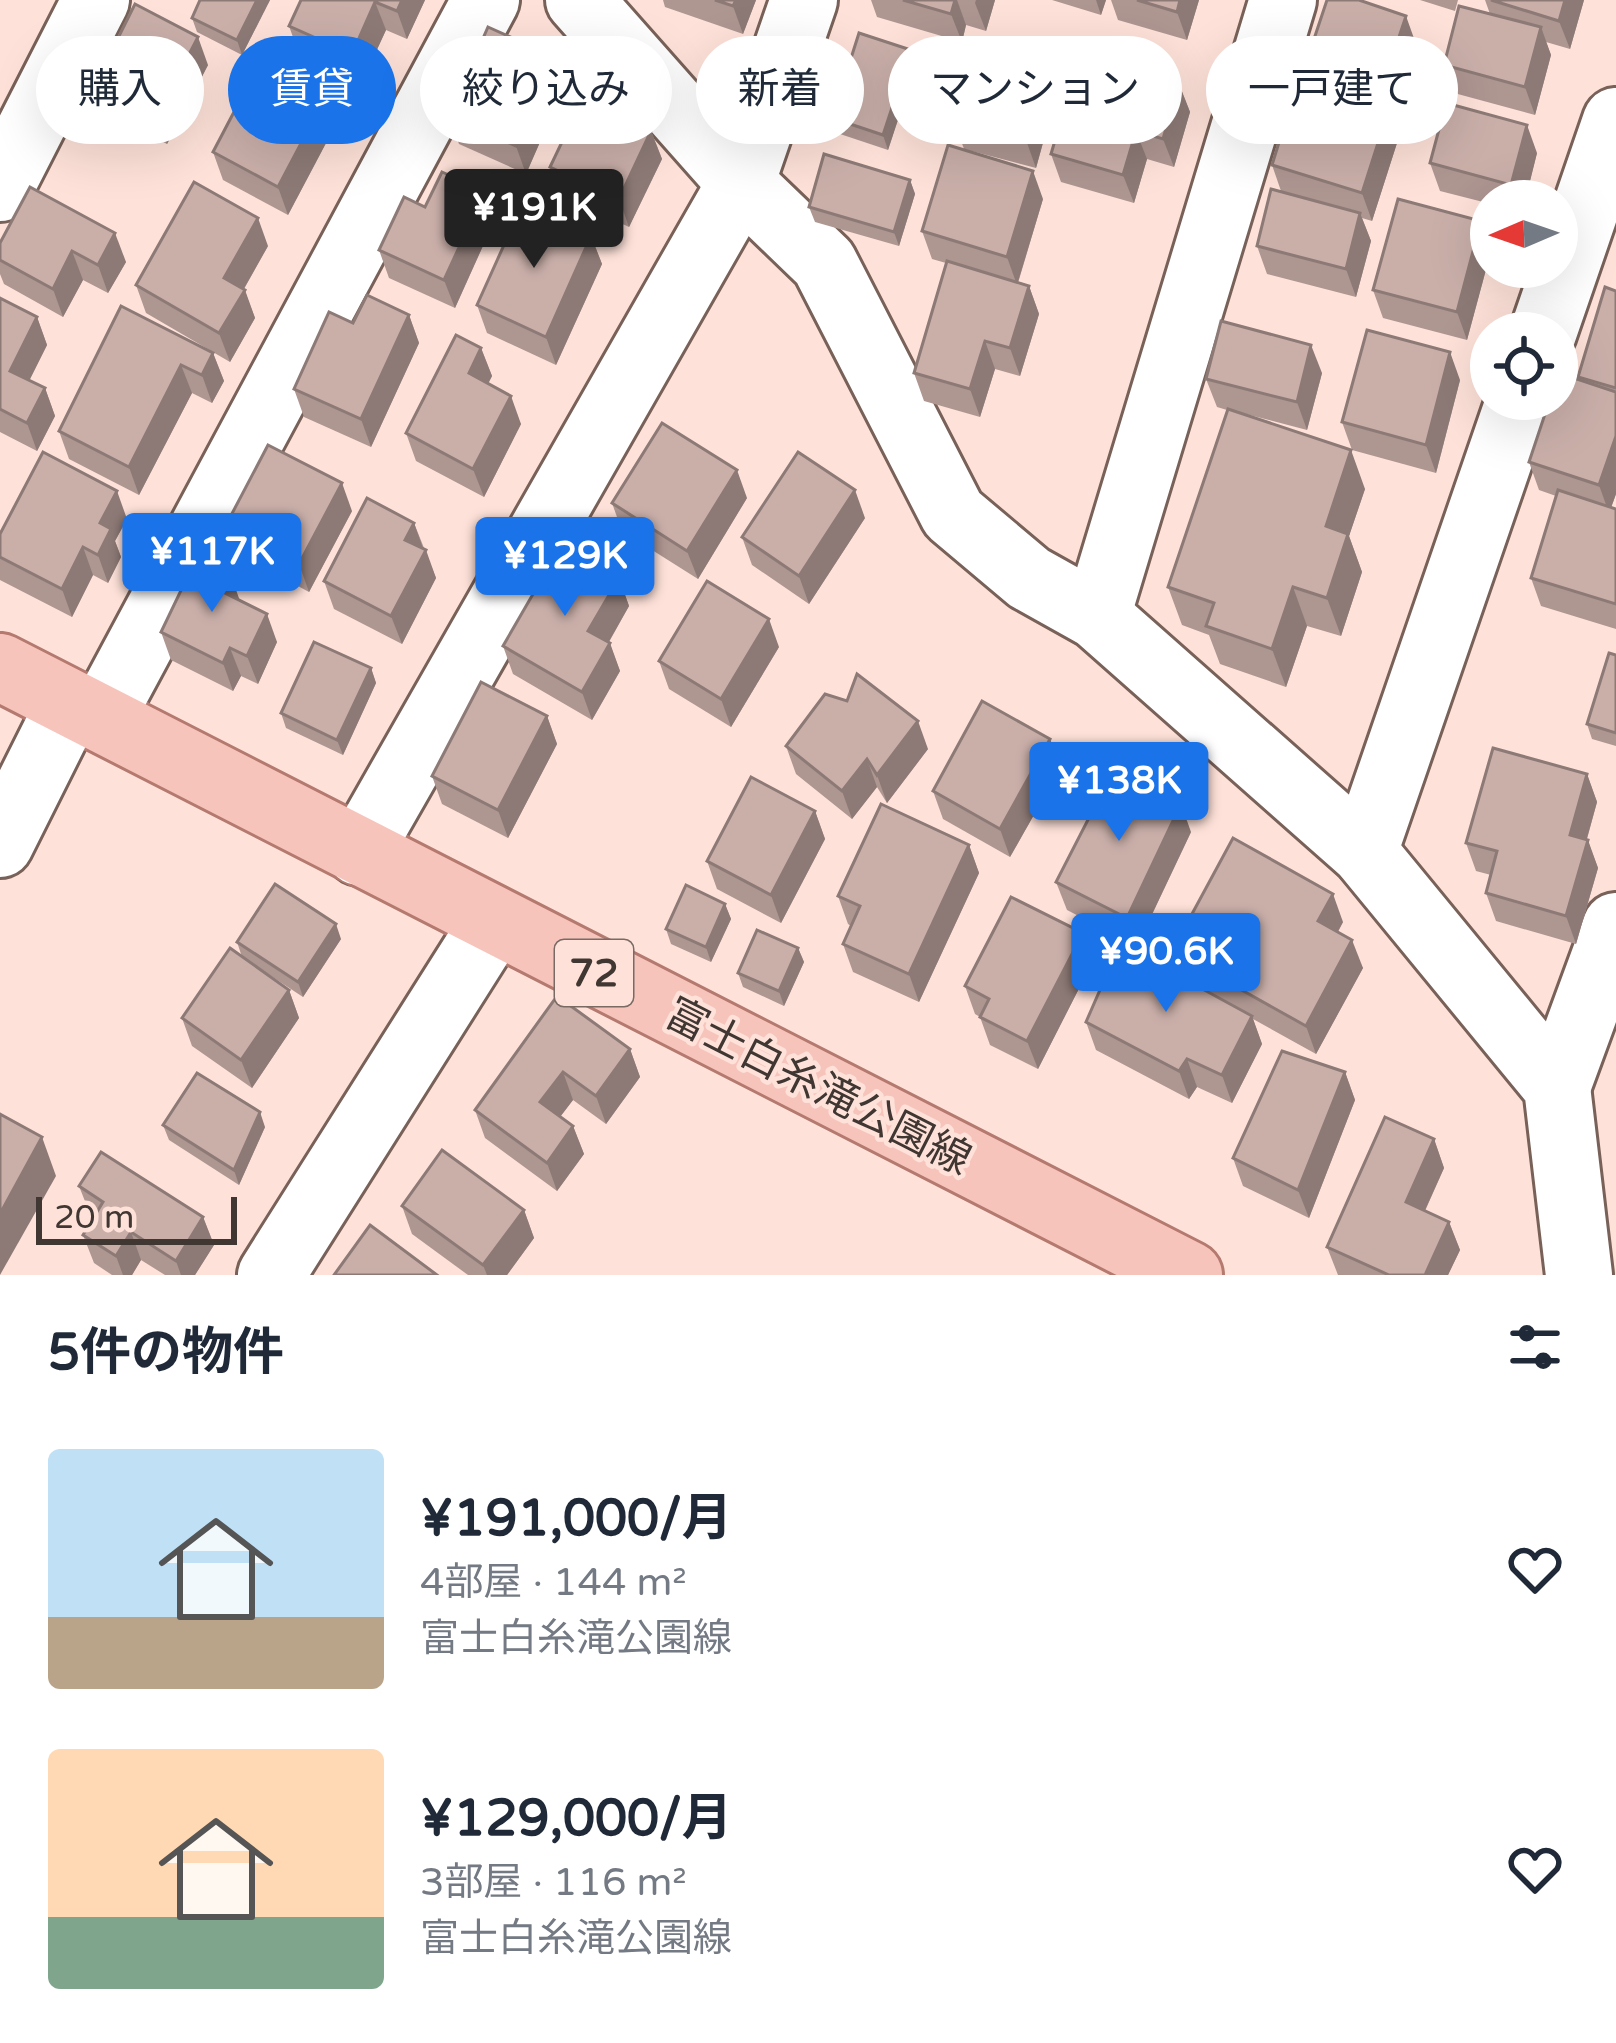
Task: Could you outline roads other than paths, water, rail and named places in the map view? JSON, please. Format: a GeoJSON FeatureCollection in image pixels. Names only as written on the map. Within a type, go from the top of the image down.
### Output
{"type":"FeatureCollection","features":[{"type":"Feature","properties":{"kind":"main road","name":"富士白糸滝公園線"},"geometry":{"type":"LineString","coordinates":[[0,667],[1189,1275]]}},
{"type":"Feature","properties":{"kind":"street"},"geometry":{"type":"LineString","coordinates":[[0,188],[96,0]]}},
{"type":"Feature","properties":{"kind":"street"},"geometry":{"type":"LineString","coordinates":[[0,844],[86,711],[486,0]]}},
{"type":"Feature","properties":{"kind":"street"},"geometry":{"type":"LineString","coordinates":[[579,0],[741,183],[824,263],[953,514],[1029,578],[1096,616],[1364,852],[1557,1088]]}},
{"type":"Feature","properties":{"kind":"street"},"geometry":{"type":"LineString","coordinates":[[358,852],[741,183],[804,0]]}},
{"type":"Feature","properties":{"kind":"street"},"geometry":{"type":"LineString","coordinates":[[1096,616],[1283,0]]}},
{"type":"Feature","properties":{"kind":"street"},"geometry":{"type":"LineString","coordinates":[[1550,312],[1616,121]]}},
{"type":"Feature","properties":{"kind":"street"},"geometry":{"type":"LineString","coordinates":[[1364,852],[1513,420]]}},
{"type":"Feature","properties":{"kind":"street"},"geometry":{"type":"LineString","coordinates":[[271,1275],[494,922]]}},
{"type":"Feature","properties":{"kind":"street"},"geometry":{"type":"LineString","coordinates":[[1580,1275],[1557,1088],[1616,926]]}}]}
